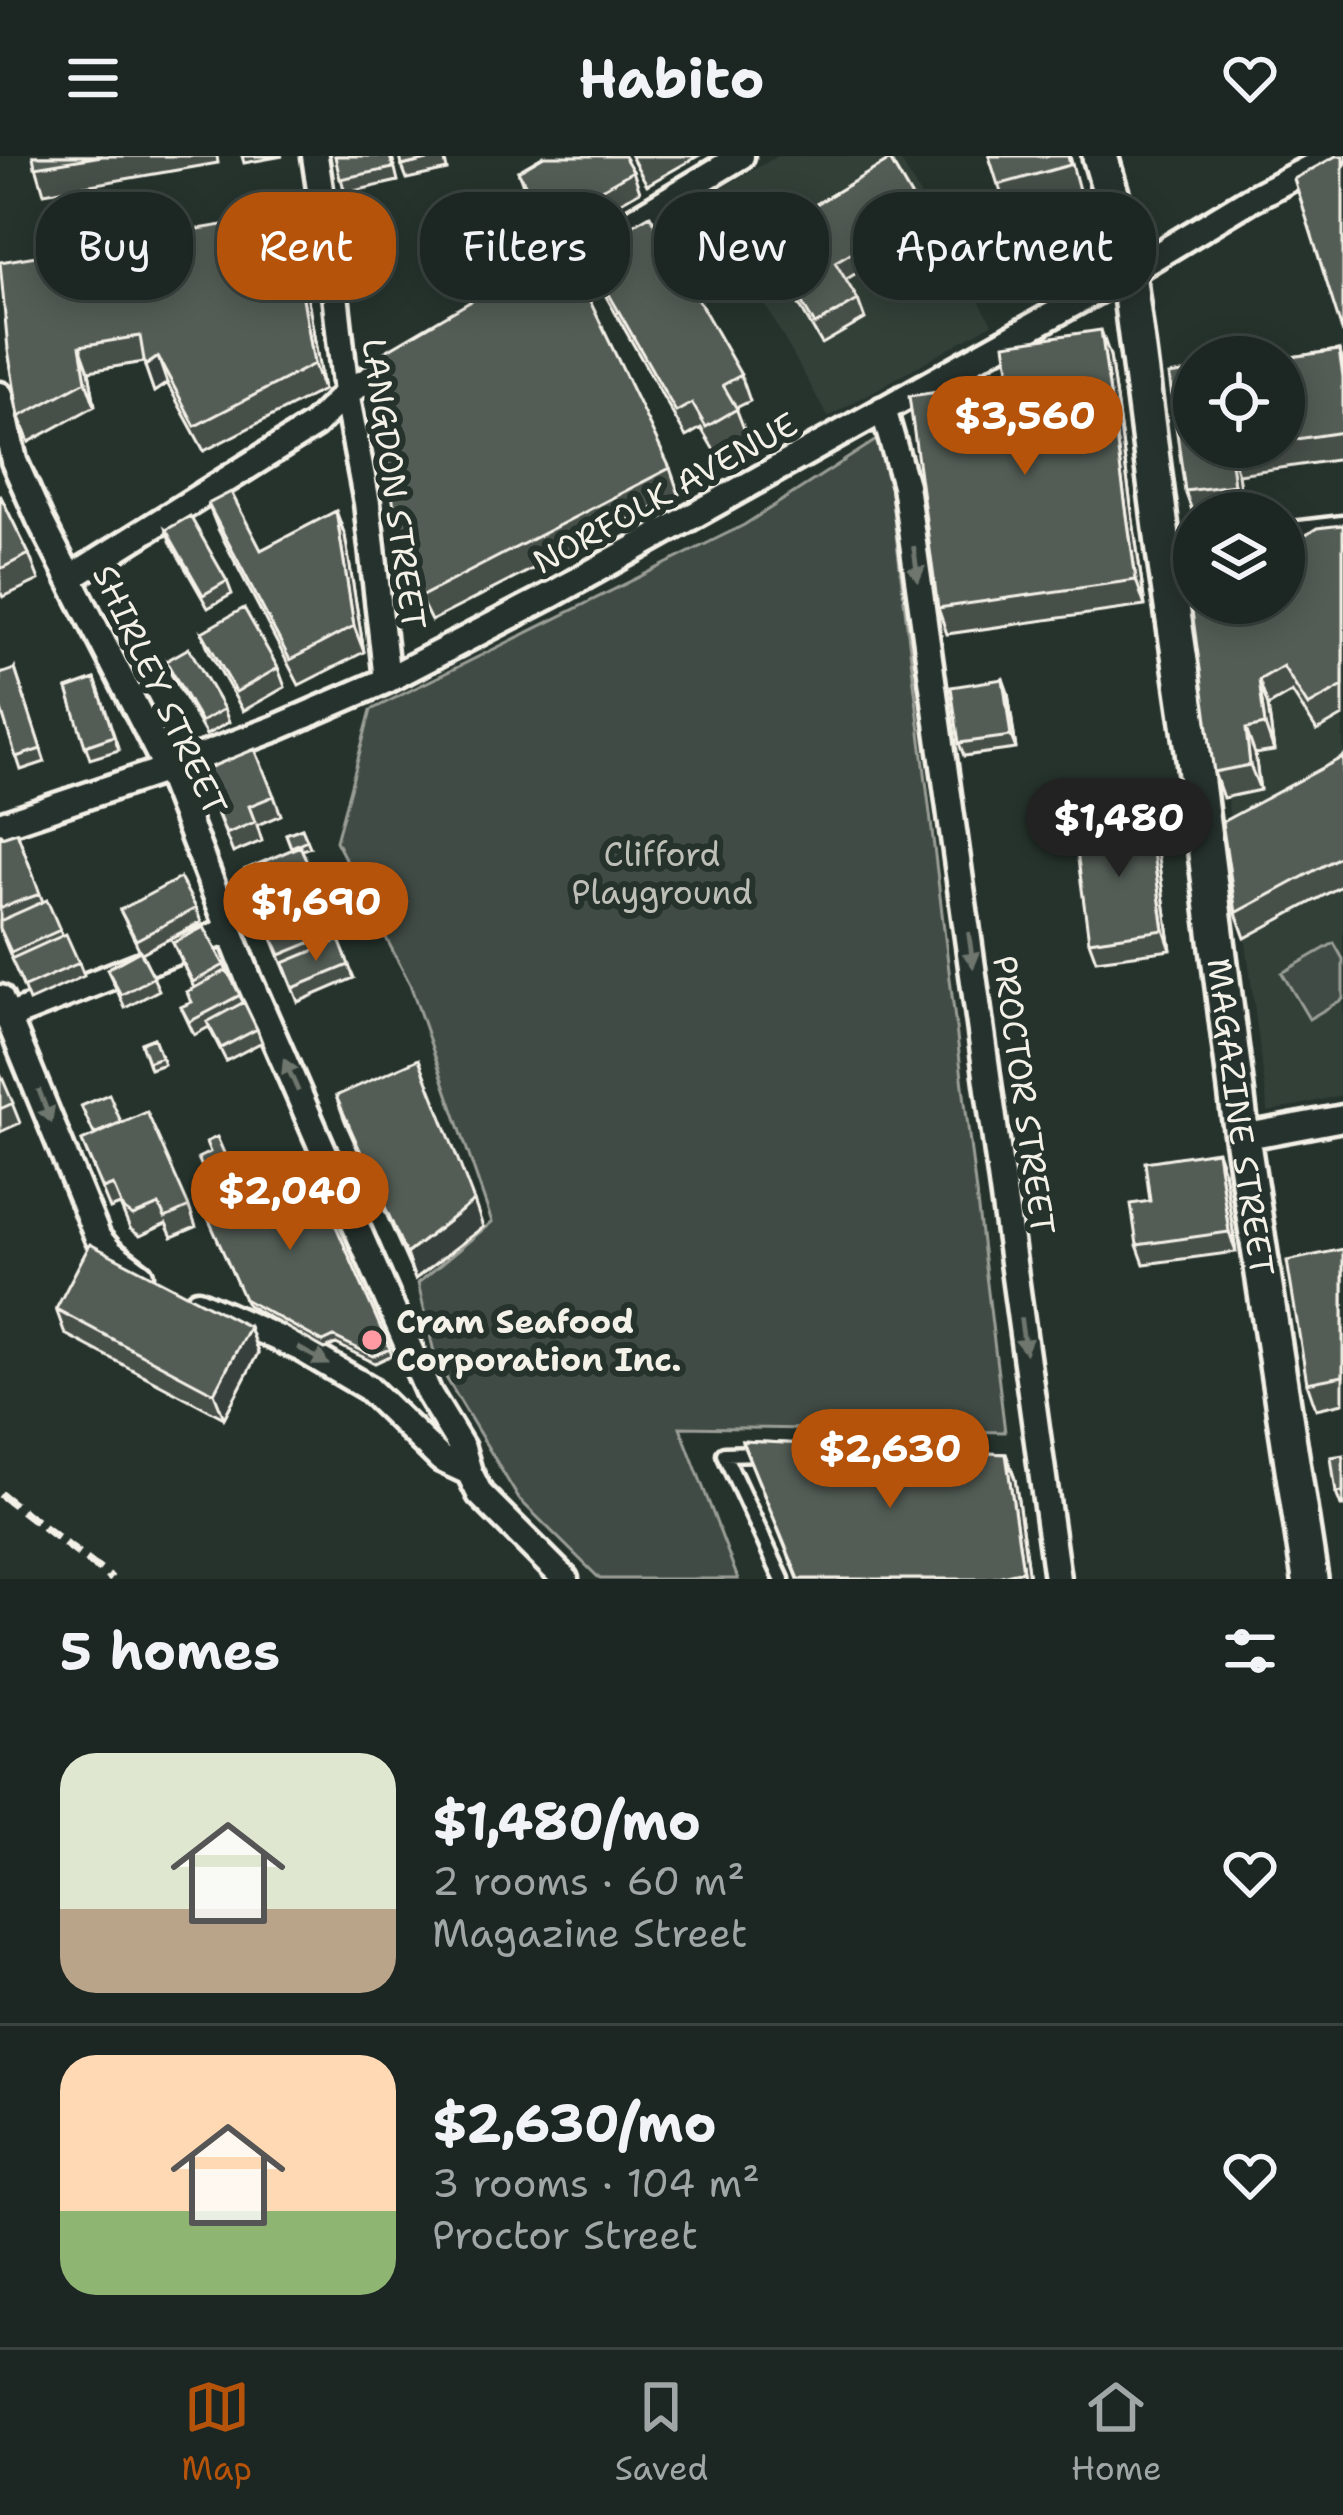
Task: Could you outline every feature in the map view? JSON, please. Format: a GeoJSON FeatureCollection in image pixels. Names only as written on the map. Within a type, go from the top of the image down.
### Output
{"type":"FeatureCollection","features":[{"type":"Feature","properties":{"kind":"main road","name":"MAGAZINE STREET"},"geometry":{"type":"LineString","coordinates":[[1100,156],[1111,192]]}},
{"type":"Feature","properties":{"kind":"main road","name":"MAGAZINE STREET"},"geometry":{"type":"LineString","coordinates":[[1133,300],[1173,517]]}},
{"type":"Feature","properties":{"kind":"main road","name":"MAGAZINE STREET"},"geometry":{"type":"LineString","coordinates":[[1184,624],[1192,743],[1242,1136],[1310,1579]]}},
{"type":"Feature","properties":{"kind":"street","name":"LANGDON STREET"},"geometry":{"type":"LineString","coordinates":[[315,156],[346,393],[367,502],[387,680]]}},
{"type":"Feature","properties":{"kind":"street"},"geometry":{"type":"LineString","coordinates":[[630,223],[741,156]]}},
{"type":"Feature","properties":{"kind":"street","name":"NORFOLK AVENUE"},"geometry":{"type":"LineString","coordinates":[[1156,256],[1333,156]]}},
{"type":"Feature","properties":{"kind":"street","name":"NORFOLK AVENUE"},"geometry":{"type":"LineString","coordinates":[[0,826],[274,729],[387,680],[554,594],[1079,300]]}},
{"type":"Feature","properties":{"kind":"street"},"geometry":{"type":"LineString","coordinates":[[70,578],[314,425],[346,393],[423,347]]}},
{"type":"Feature","properties":{"kind":"street","name":"SHIRLEY STREET"},"geometry":{"type":"LineString","coordinates":[[0,395],[14,460],[167,769],[230,930],[428,1394],[461,1448],[480,1494],[565,1579]]}},
{"type":"Feature","properties":{"kind":"street","name":"PROCTOR STREET"},"geometry":{"type":"LineString","coordinates":[[883,409],[905,485],[1057,1579]]}},
{"type":"Feature","properties":{"kind":"street"},"geometry":{"type":"LineString","coordinates":[[1305,534],[1343,529]]}},
{"type":"Feature","properties":{"kind":"street"},"geometry":{"type":"LineString","coordinates":[[230,930],[4,1007],[98,1238],[110,1253],[162,1287],[300,1348],[368,1388],[441,1459],[469,1472]]}},
{"type":"Feature","properties":{"kind":"street"},"geometry":{"type":"LineString","coordinates":[[1242,1136],[1343,1118]]}},
{"type":"Feature","properties":{"kind":"lane"},"geometry":{"type":"LineString","coordinates":[[770,1453],[724,1454],[782,1579]]}},
{"type":"Feature","properties":{"kind":"shaded area"},"geometry":{"type":"Polygon","coordinates":[[[778,156],[898,156],[918,192],[853,192],[853,300],[979,300],[992,324],[828,417],[763,300],[829,300],[829,192],[714,192],[778,156]]]}},
{"type":"Feature","properties":{"kind":"shaded area"},"geometry":{"type":"Polygon","coordinates":[[[1343,548],[1343,1095],[1268,1112],[1205,624],[1305,624],[1305,583],[1343,548]]]}},
{"type":"Feature","properties":{"kind":"green space","name":"Clifford Playground"},"geometry":{"type":"Polygon","coordinates":[[[884,435],[1005,1432],[680,1427],[738,1579],[600,1579],[519,1499],[436,1361],[418,1283],[492,1222],[410,984],[336,841],[371,710],[744,525],[884,435]]]}},
{"type":"Feature","properties":{"kind":"green space"},"geometry":{"type":"Polygon","coordinates":[[[1334,943],[1343,959],[1343,999],[1309,1019],[1282,973],[1334,943]]]}},
{"type":"Feature","properties":{"kind":"building"},"geometry":{"type":"Polygon","coordinates":[[[33,156],[102,156],[35,167],[33,156]]]}},
{"type":"Feature","properties":{"kind":"building"},"geometry":{"type":"Polygon","coordinates":[[[335,156],[390,156],[393,168],[340,179],[335,156]]]}},
{"type":"Feature","properties":{"kind":"building"},"geometry":{"type":"Polygon","coordinates":[[[400,156],[442,156],[402,166],[400,156]]]}},
{"type":"Feature","properties":{"kind":"building"},"geometry":{"type":"Polygon","coordinates":[[[544,156],[624,156],[633,171],[596,192],[530,192],[518,171],[544,156]]]}},
{"type":"Feature","properties":{"kind":"building"},"geometry":{"type":"Polygon","coordinates":[[[989,156],[1068,156],[1070,165],[998,185],[989,156]]]}},
{"type":"Feature","properties":{"kind":"building"},"geometry":{"type":"Polygon","coordinates":[[[1343,156],[1343,334],[1294,179],[1343,156]]]}},
{"type":"Feature","properties":{"kind":"building"},"geometry":{"type":"Polygon","coordinates":[[[890,160],[908,192],[853,192],[853,252],[835,262],[853,300],[858,300],[815,325],[800,300],[829,300],[829,197],[890,160]]]}},
{"type":"Feature","properties":{"kind":"building"},"geometry":{"type":"Polygon","coordinates":[[[650,215],[654,222],[654,300],[698,300],[741,375],[723,385],[737,409],[706,427],[692,403],[676,412],[612,300],[630,300],[630,226],[650,215]]]}},
{"type":"Feature","properties":{"kind":"building"},"geometry":{"type":"Polygon","coordinates":[[[217,226],[217,300],[303,300],[314,364],[195,426],[158,357],[145,366],[140,336],[80,346],[86,381],[19,417],[0,262],[36,256],[36,300],[193,300],[193,230],[217,226]]]}},
{"type":"Feature","properties":{"kind":"building"},"geometry":{"type":"Polygon","coordinates":[[[473,300],[589,300],[670,468],[422,596],[401,554],[372,359],[473,300]]]}},
{"type":"Feature","properties":{"kind":"building"},"geometry":{"type":"Polygon","coordinates":[[[1101,330],[1136,580],[938,608],[909,396],[1011,382],[1005,344],[1101,330]]]}},
{"type":"Feature","properties":{"kind":"building"},"geometry":{"type":"Polygon","coordinates":[[[1339,350],[1343,432],[1305,438],[1305,355],[1339,350]]]}},
{"type":"Feature","properties":{"kind":"building"},"geometry":{"type":"Polygon","coordinates":[[[1182,468],[1232,468],[1234,485],[1185,491],[1182,468]]]}},
{"type":"Feature","properties":{"kind":"building"},"geometry":{"type":"Polygon","coordinates":[[[231,492],[261,550],[336,511],[354,626],[290,660],[208,504],[231,492]]]}},
{"type":"Feature","properties":{"kind":"building"},"geometry":{"type":"Polygon","coordinates":[[[0,495],[29,554],[0,569],[0,495]]]}},
{"type":"Feature","properties":{"kind":"building"},"geometry":{"type":"Polygon","coordinates":[[[190,516],[227,581],[203,595],[166,530],[190,516]]]}},
{"type":"Feature","properties":{"kind":"building"},"geometry":{"type":"Polygon","coordinates":[[[1343,525],[1343,686],[1308,706],[1283,666],[1259,680],[1265,725],[1246,729],[1250,765],[1214,772],[1194,624],[1305,624],[1305,536],[1317,528],[1343,525]]]}},
{"type":"Feature","properties":{"kind":"building"},"geometry":{"type":"Polygon","coordinates":[[[244,608],[278,668],[236,692],[202,632],[244,608]]]}},
{"type":"Feature","properties":{"kind":"building"},"geometry":{"type":"Polygon","coordinates":[[[189,648],[224,709],[201,722],[166,661],[189,648]]]}},
{"type":"Feature","properties":{"kind":"building"},"geometry":{"type":"Polygon","coordinates":[[[15,669],[41,749],[16,757],[0,706],[0,674],[15,669]]]}},
{"type":"Feature","properties":{"kind":"building"},"geometry":{"type":"Polygon","coordinates":[[[95,679],[114,736],[85,746],[67,689],[95,679]]]}},
{"type":"Feature","properties":{"kind":"building"},"geometry":{"type":"Polygon","coordinates":[[[1003,679],[1011,736],[959,743],[951,687],[1003,679]]]}},
{"type":"Feature","properties":{"kind":"building"},"geometry":{"type":"Polygon","coordinates":[[[255,749],[274,796],[249,806],[255,822],[226,834],[201,771],[255,749]]]}},
{"type":"Feature","properties":{"kind":"building"},"geometry":{"type":"Polygon","coordinates":[[[1343,757],[1343,855],[1236,913],[1222,822],[1343,757]]]}},
{"type":"Feature","properties":{"kind":"building"},"geometry":{"type":"Polygon","coordinates":[[[1148,818],[1164,930],[1089,941],[1074,829],[1148,818]]]}},
{"type":"Feature","properties":{"kind":"building"},"geometry":{"type":"Polygon","coordinates":[[[302,828],[307,840],[291,847],[286,834],[302,828]]]}},
{"type":"Feature","properties":{"kind":"building"},"geometry":{"type":"Polygon","coordinates":[[[17,832],[40,894],[0,908],[0,833],[2,837],[17,832]]]}},
{"type":"Feature","properties":{"kind":"building"},"geometry":{"type":"Polygon","coordinates":[[[300,846],[311,871],[254,894],[244,870],[300,846]]]}},
{"type":"Feature","properties":{"kind":"building"},"geometry":{"type":"Polygon","coordinates":[[[312,876],[323,901],[267,924],[257,899],[312,876]]]}},
{"type":"Feature","properties":{"kind":"building"},"geometry":{"type":"Polygon","coordinates":[[[180,878],[196,908],[136,940],[120,910],[180,878]]]}},
{"type":"Feature","properties":{"kind":"building"},"geometry":{"type":"Polygon","coordinates":[[[47,900],[60,930],[11,952],[0,921],[47,900]]]}},
{"type":"Feature","properties":{"kind":"building"},"geometry":{"type":"Polygon","coordinates":[[[325,907],[336,932],[280,955],[269,930],[325,907]]]}},
{"type":"Feature","properties":{"kind":"building"},"geometry":{"type":"Polygon","coordinates":[[[204,927],[224,965],[193,982],[173,943],[204,927]]]}},
{"type":"Feature","properties":{"kind":"building"},"geometry":{"type":"Polygon","coordinates":[[[66,934],[79,963],[24,987],[11,959],[66,934]]]}},
{"type":"Feature","properties":{"kind":"building"},"geometry":{"type":"Polygon","coordinates":[[[339,940],[349,965],[293,988],[283,963],[339,940]]]}},
{"type":"Feature","properties":{"kind":"building"},"geometry":{"type":"Polygon","coordinates":[[[140,951],[154,977],[121,995],[107,969],[140,951]]]}},
{"type":"Feature","properties":{"kind":"building"},"geometry":{"type":"Polygon","coordinates":[[[227,970],[240,995],[189,1022],[181,1007],[192,1002],[187,992],[227,970]]]}},
{"type":"Feature","properties":{"kind":"building"},"geometry":{"type":"Polygon","coordinates":[[[244,1002],[257,1029],[221,1048],[207,1022],[244,1002]]]}},
{"type":"Feature","properties":{"kind":"building"},"geometry":{"type":"Polygon","coordinates":[[[154,1038],[161,1057],[148,1062],[141,1043],[154,1038]]]}},
{"type":"Feature","properties":{"kind":"building"},"geometry":{"type":"Polygon","coordinates":[[[419,1059],[474,1201],[406,1254],[336,1096],[419,1059]]]}},
{"type":"Feature","properties":{"kind":"building"},"geometry":{"type":"Polygon","coordinates":[[[0,1073],[13,1103],[0,1109],[0,1073]]]}},
{"type":"Feature","properties":{"kind":"building"},"geometry":{"type":"Polygon","coordinates":[[[109,1094],[121,1122],[94,1134],[81,1106],[109,1094]]]}},
{"type":"Feature","properties":{"kind":"building"},"geometry":{"type":"Polygon","coordinates":[[[147,1112],[189,1207],[165,1218],[159,1205],[133,1216],[123,1209],[113,1185],[103,1189],[82,1141],[147,1112]]]}},
{"type":"Feature","properties":{"kind":"building"},"geometry":{"type":"Polygon","coordinates":[[[217,1137],[239,1187],[306,1158],[390,1349],[373,1356],[334,1337],[323,1342],[244,1299],[205,1211],[219,1205],[198,1158],[210,1152],[206,1142],[217,1137]]]}},
{"type":"Feature","properties":{"kind":"building"},"geometry":{"type":"Polygon","coordinates":[[[1217,1151],[1229,1232],[1137,1245],[1131,1204],[1150,1201],[1145,1162],[1217,1151]]]}},
{"type":"Feature","properties":{"kind":"building"},"geometry":{"type":"Polygon","coordinates":[[[90,1244],[249,1327],[214,1393],[56,1309],[90,1244]]]}},
{"type":"Feature","properties":{"kind":"building"},"geometry":{"type":"Polygon","coordinates":[[[1343,1249],[1343,1376],[1307,1383],[1287,1261],[1343,1249]]]}},
{"type":"Feature","properties":{"kind":"building"},"geometry":{"type":"Polygon","coordinates":[[[742,1441],[1006,1454],[1023,1571],[989,1579],[799,1579],[742,1441]]]}},
{"type":"Feature","properties":{"kind":"building"},"geometry":{"type":"Polygon","coordinates":[[[1343,1455],[1343,1492],[1336,1493],[1331,1457],[1343,1455]]]}},
{"type":"Feature","properties":{"kind":"railway"},"geometry":{"type":"LineString","coordinates":[[0,1494],[112,1579]]}},
{"type":"Feature","properties":{"kind":"place","name":"Cram Seafood Corporation Inc."},"geometry":{"type":"Point","coordinates":[372,1340]}}]}
